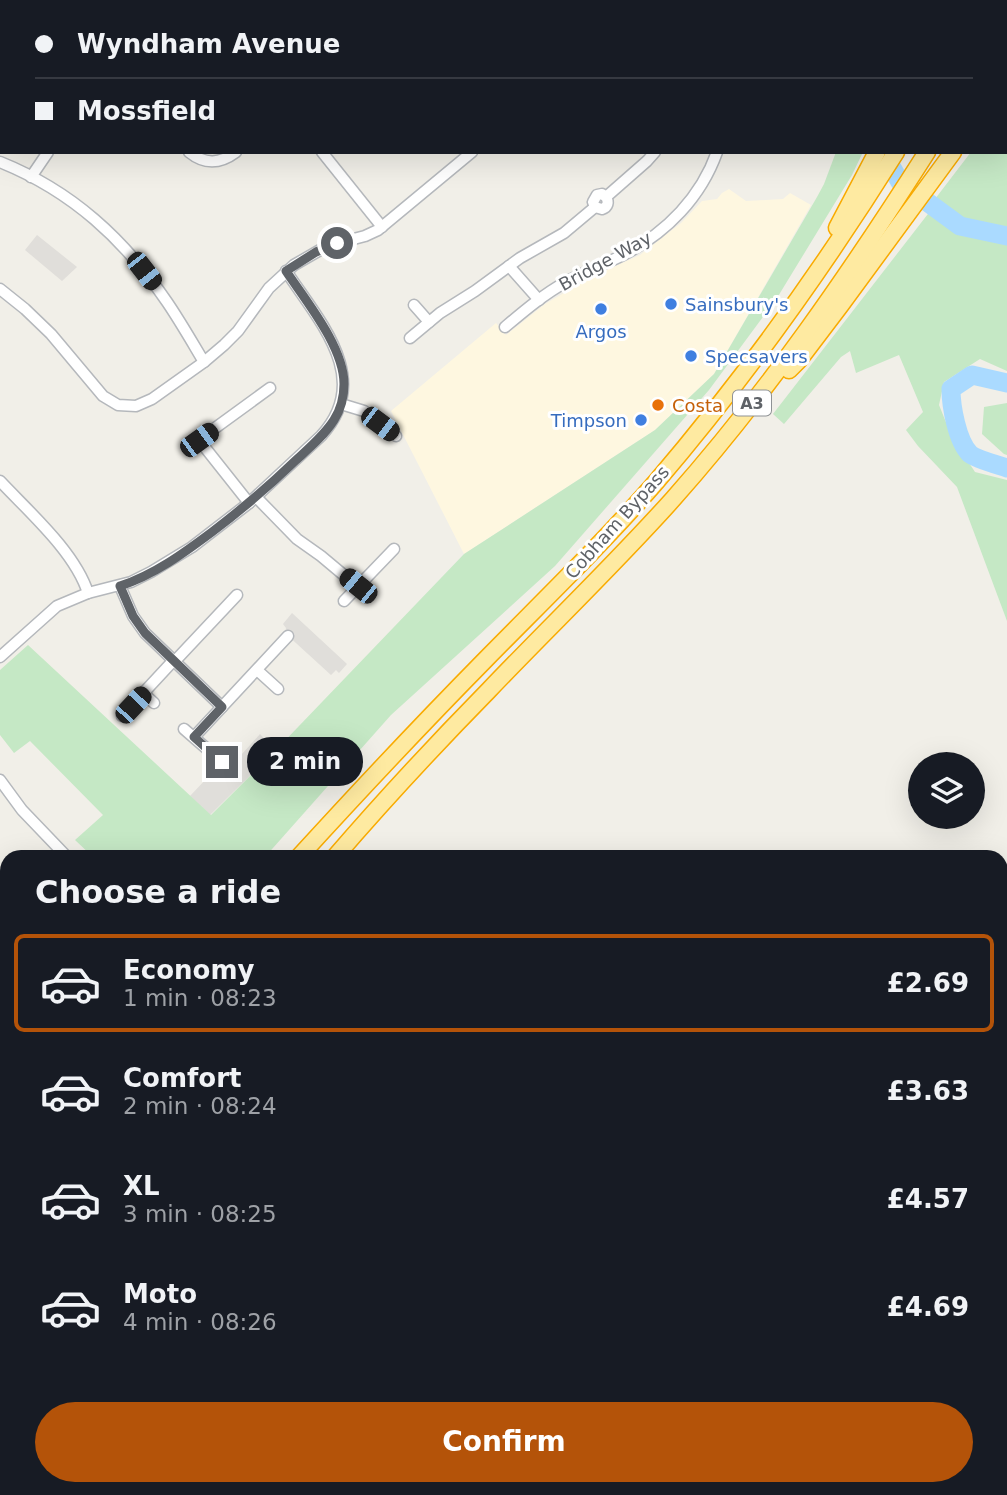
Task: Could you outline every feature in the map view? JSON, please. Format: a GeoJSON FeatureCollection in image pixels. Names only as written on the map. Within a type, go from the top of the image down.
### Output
{"type":"FeatureCollection","features":[{"type":"Feature","properties":{"kind":"highway"},"geometry":{"type":"LineString","coordinates":[[855,206],[876,154]]}},
{"type":"Feature","properties":{"kind":"highway","name":"Cobham Bypass"},"geometry":{"type":"LineString","coordinates":[[305,850],[372,776],[591,552],[655,482],[734,386],[803,292],[855,206],[894,154]]}},
{"type":"Feature","properties":{"kind":"highway","name":"Cobham Bypass"},"geometry":{"type":"LineString","coordinates":[[341,850],[488,690],[612,566],[675,497],[733,427],[883,233],[925,154]]}},
{"type":"Feature","properties":{"kind":"highway"},"geometry":{"type":"LineString","coordinates":[[883,233],[950,156]]}},
{"type":"Feature","properties":{"kind":"street"},"geometry":{"type":"LineString","coordinates":[[31,177],[47,154]]}},
{"type":"Feature","properties":{"kind":"street"},"geometry":{"type":"LineString","coordinates":[[192,154],[210,162],[223,160],[233,154]]}},
{"type":"Feature","properties":{"kind":"street"},"geometry":{"type":"LineString","coordinates":[[324,154],[382,227]]}},
{"type":"Feature","properties":{"kind":"street"},"geometry":{"type":"LineString","coordinates":[[455,154],[461,162]]}},
{"type":"Feature","properties":{"kind":"street"},"geometry":{"type":"LineString","coordinates":[[0,289],[51,334],[103,396],[118,405],[136,406],[147,402],[224,345],[286,271],[327,246],[365,236],[382,227],[470,154]]}},
{"type":"Feature","properties":{"kind":"street"},"geometry":{"type":"LineString","coordinates":[[410,338],[509,265],[564,233],[595,207],[604,208],[608,204],[606,197],[653,154]]}},
{"type":"Feature","properties":{"kind":"street","name":"Bridge Way"},"geometry":{"type":"LineString","coordinates":[[505,327],[566,282],[628,253],[660,230],[694,197],[716,154]]}},
{"type":"Feature","properties":{"kind":"street"},"geometry":{"type":"LineString","coordinates":[[0,162],[52,187],[82,208],[120,244],[163,296],[204,362]]}},
{"type":"Feature","properties":{"kind":"street"},"geometry":{"type":"LineString","coordinates":[[509,265],[539,300]]}},
{"type":"Feature","properties":{"kind":"street"},"geometry":{"type":"LineString","coordinates":[[0,657],[57,606],[88,593],[131,582],[166,564],[253,500],[328,429],[341,404],[344,383],[342,364],[330,338],[286,271]]}},
{"type":"Feature","properties":{"kind":"street"},"geometry":{"type":"LineString","coordinates":[[414,305],[429,322]]}},
{"type":"Feature","properties":{"kind":"street"},"geometry":{"type":"LineString","coordinates":[[189,447],[270,388]]}},
{"type":"Feature","properties":{"kind":"street"},"geometry":{"type":"LineString","coordinates":[[341,404],[363,411],[396,436]]}},
{"type":"Feature","properties":{"kind":"street"},"geometry":{"type":"LineString","coordinates":[[199,440],[253,500],[297,539],[358,586]]}},
{"type":"Feature","properties":{"kind":"street"},"geometry":{"type":"LineString","coordinates":[[0,481],[66,552],[79,570],[88,593]]}},
{"type":"Feature","properties":{"kind":"street"},"geometry":{"type":"LineString","coordinates":[[344,601],[394,549]]}},
{"type":"Feature","properties":{"kind":"street"},"geometry":{"type":"LineString","coordinates":[[120,586],[138,625],[222,707]]}},
{"type":"Feature","properties":{"kind":"street"},"geometry":{"type":"LineString","coordinates":[[122,716],[237,595]]}},
{"type":"Feature","properties":{"kind":"street"},"geometry":{"type":"LineString","coordinates":[[194,737],[288,636]]}},
{"type":"Feature","properties":{"kind":"street"},"geometry":{"type":"LineString","coordinates":[[257,670],[278,689]]}},
{"type":"Feature","properties":{"kind":"street"},"geometry":{"type":"LineString","coordinates":[[143,693],[154,704]]}},
{"type":"Feature","properties":{"kind":"street"},"geometry":{"type":"LineString","coordinates":[[184,729],[222,762]]}},
{"type":"Feature","properties":{"kind":"street"},"geometry":{"type":"LineString","coordinates":[[0,780],[22,810],[60,850]]}},
{"type":"Feature","properties":{"kind":"shaded area"},"geometry":{"type":"Polygon","coordinates":[[[729,189],[746,201],[783,199],[790,193],[811,205],[714,374],[655,430],[464,554],[391,411],[496,323],[506,335],[545,304],[593,276],[640,255],[681,223],[702,201],[717,199],[729,189]]]}},
{"type":"Feature","properties":{"kind":"shaded area"},"geometry":{"type":"Polygon","coordinates":[[[37,235],[77,267],[62,281],[25,250],[37,235]]]}},
{"type":"Feature","properties":{"kind":"shaded area"},"geometry":{"type":"Polygon","coordinates":[[[292,613],[347,664],[339,673],[336,670],[331,675],[285,633],[283,624],[292,613]]]}},
{"type":"Feature","properties":{"kind":"shaded area"},"geometry":{"type":"Polygon","coordinates":[[[260,734],[275,751],[210,815],[190,796],[225,759],[232,765],[260,734]]]}},
{"type":"Feature","properties":{"kind":"green space"},"geometry":{"type":"Polygon","coordinates":[[[835,154],[862,154],[777,298],[709,390],[555,566],[391,715],[271,850],[86,850],[75,840],[103,815],[30,741],[14,753],[0,735],[0,670],[28,645],[211,815],[464,554],[655,430],[714,374],[824,184],[835,154]]]}},
{"type":"Feature","properties":{"kind":"green space"},"geometry":{"type":"Polygon","coordinates":[[[969,154],[1007,154],[1007,229],[963,221],[935,199],[969,154]]]}},
{"type":"Feature","properties":{"kind":"green space"},"geometry":{"type":"Polygon","coordinates":[[[931,210],[950,225],[1007,243],[1007,371],[980,359],[944,382],[939,405],[952,437],[975,472],[1007,480],[1007,621],[957,487],[906,430],[923,412],[899,355],[856,373],[850,351],[841,357],[784,424],[773,414],[931,210]]]}},
{"type":"Feature","properties":{"kind":"green space"},"geometry":{"type":"Polygon","coordinates":[[[1007,403],[1007,455],[982,434],[984,407],[1007,403]]]}},
{"type":"Feature","properties":{"kind":"waterway"},"geometry":{"type":"LineString","coordinates":[[884,154],[900,182],[960,226],[1007,236]]}},
{"type":"Feature","properties":{"kind":"waterway"},"geometry":{"type":"LineString","coordinates":[[1007,383],[972,375],[951,389],[956,423],[965,448],[977,458],[1007,468]]}},
{"type":"Feature","properties":{"kind":"place","name":"Sainsbury's"},"geometry":{"type":"Point","coordinates":[671,304]}},
{"type":"Feature","properties":{"kind":"place","name":"Argos"},"geometry":{"type":"Point","coordinates":[601,309]}},
{"type":"Feature","properties":{"kind":"place","name":"Specsavers"},"geometry":{"type":"Point","coordinates":[691,356]}},
{"type":"Feature","properties":{"kind":"place","name":"Costa"},"geometry":{"type":"Point","coordinates":[658,405]}},
{"type":"Feature","properties":{"kind":"place","name":"Timpson"},"geometry":{"type":"Point","coordinates":[641,420]}},
{"type":"Feature","properties":{"kind":"route"},"geometry":{"type":"LineString","coordinates":[[222,762],[194,737],[222,707],[138,625],[120,586],[166,564],[192,547],[249,503],[334,421],[343,393],[342,364],[330,338],[286,271],[303,259],[337,243]]}}]}
